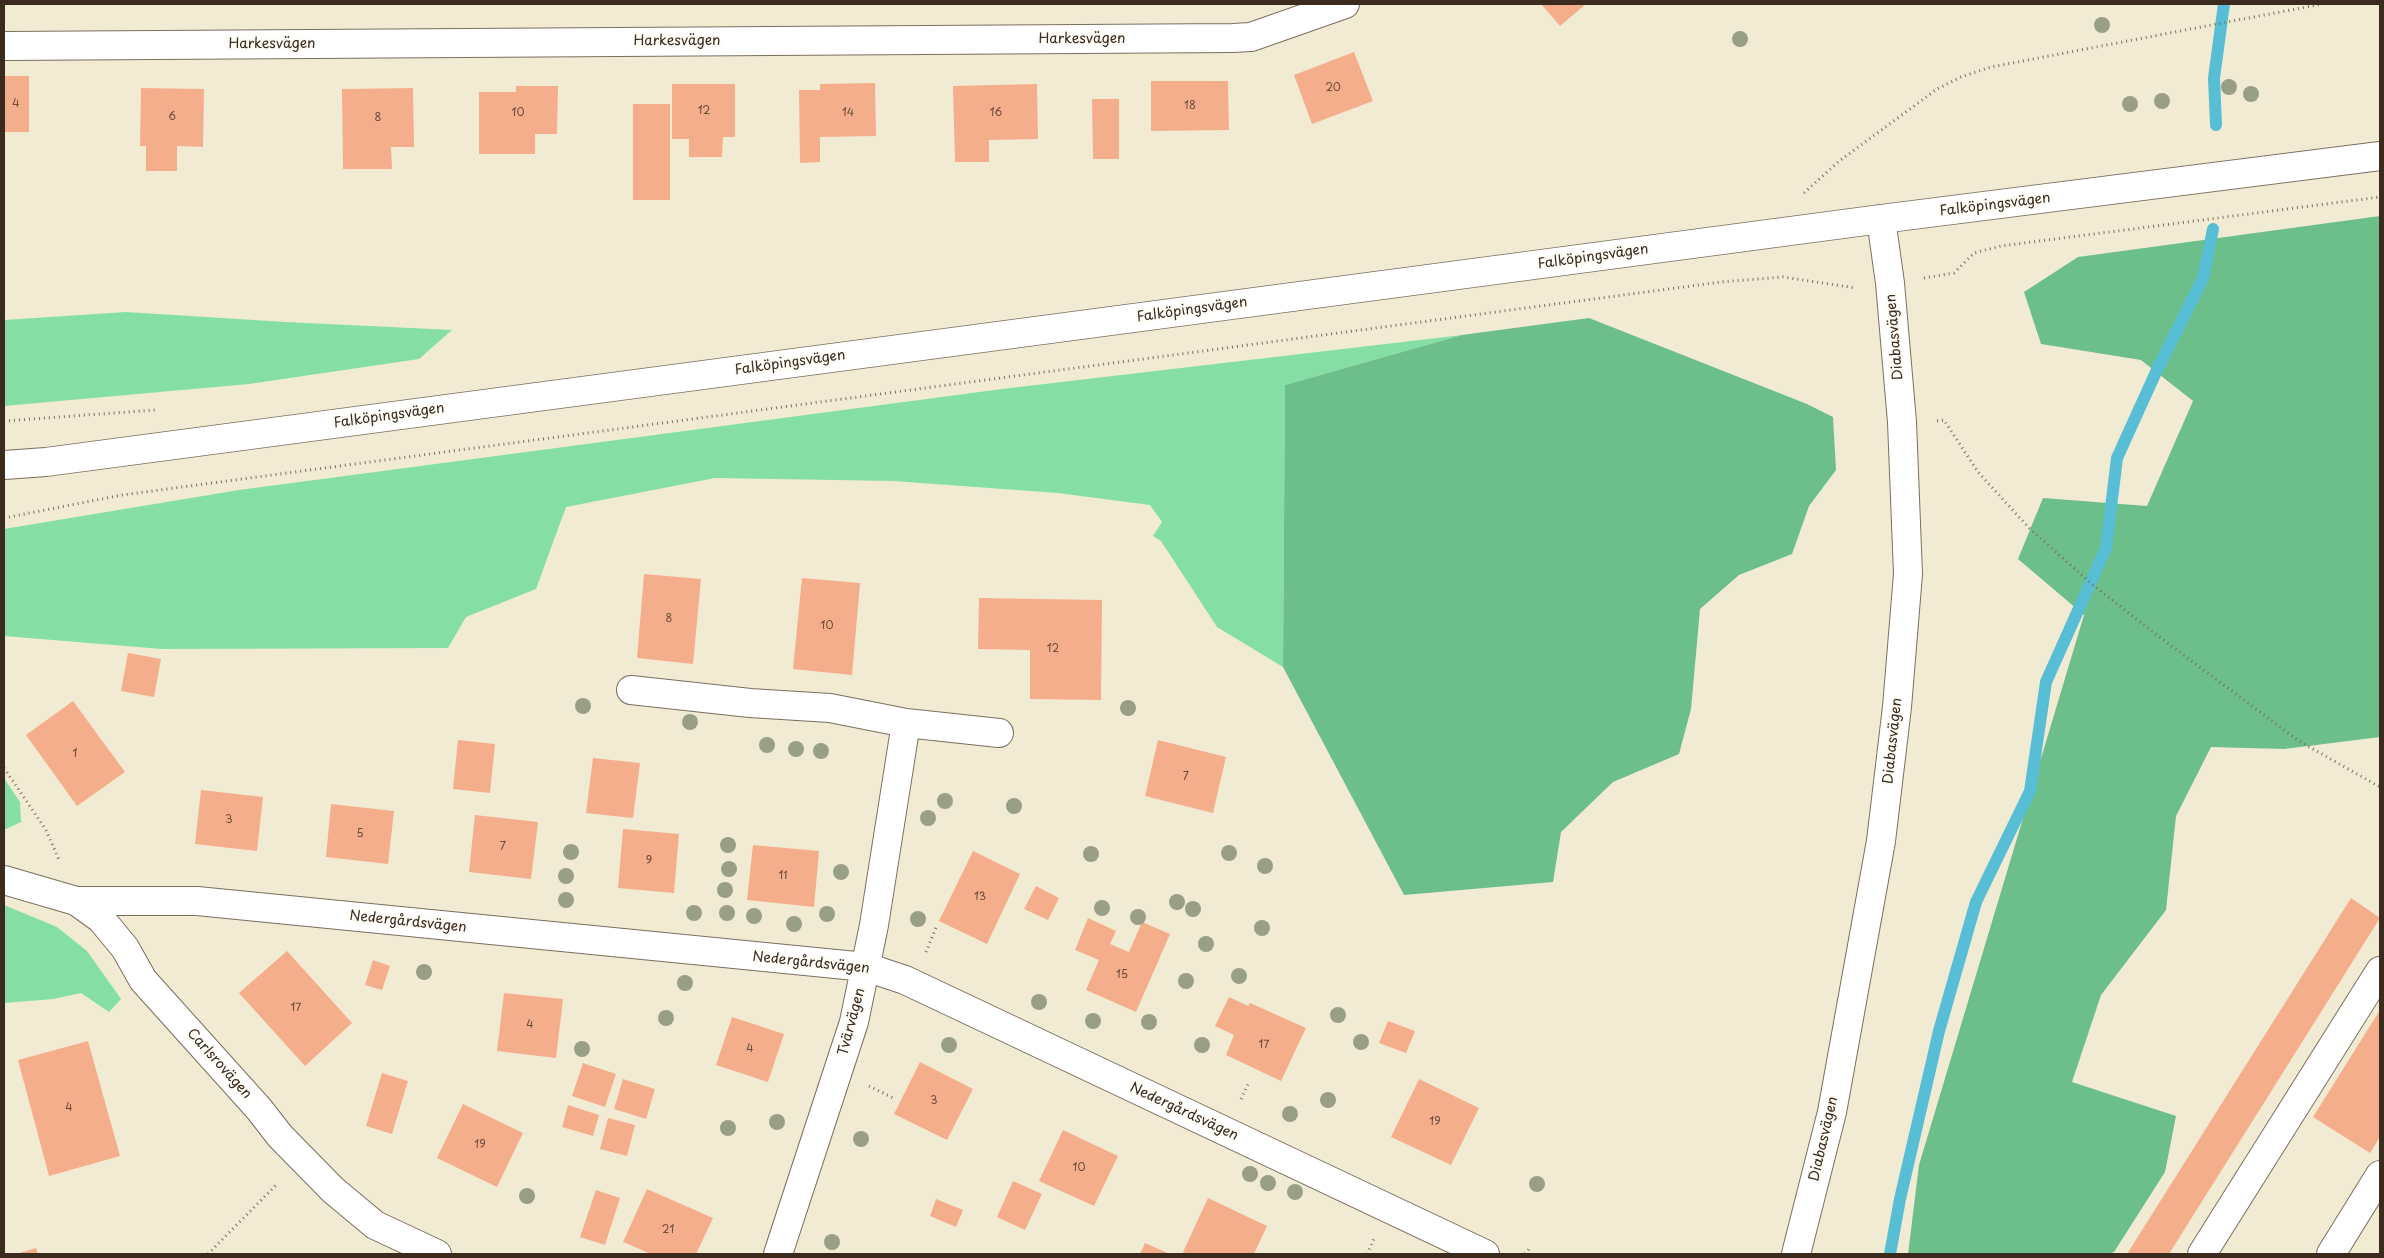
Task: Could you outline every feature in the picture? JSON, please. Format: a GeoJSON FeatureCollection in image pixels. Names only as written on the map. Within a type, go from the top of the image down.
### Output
{"type":"FeatureCollection","features":[{"type":"Feature","properties":{"kind":"street","name":"Harkesvägen"},"geometry":{"type":"LineString","coordinates":[[4,46],[1233,38],[1251,37],[1345,4]]}},
{"type":"Feature","properties":{"kind":"street","name":"Falköpingsvägen"},"geometry":{"type":"LineString","coordinates":[[4,465],[66,459],[1881,219],[2380,156]]}},
{"type":"Feature","properties":{"kind":"street","name":"Diabasvägen"},"geometry":{"type":"LineString","coordinates":[[1796,1254],[1832,1112],[1881,841],[1897,707],[1908,574],[1902,422],[1890,283],[1881,219]]}},
{"type":"Feature","properties":{"kind":"street"},"geometry":{"type":"LineString","coordinates":[[631,690],[750,703],[830,708],[906,723],[999,733]]}},
{"type":"Feature","properties":{"kind":"street","name":"Tvärvägen"},"geometry":{"type":"LineString","coordinates":[[778,1254],[854,1022],[866,968],[906,723]]}},
{"type":"Feature","properties":{"kind":"street","name":"Carlsrovägen"},"geometry":{"type":"LineString","coordinates":[[4,880],[68,898],[101,918],[125,948],[143,980],[259,1109],[280,1136],[333,1190],[375,1225],[437,1254]]}},
{"type":"Feature","properties":{"kind":"street","name":"Nedergårdsvägen"},"geometry":{"type":"LineString","coordinates":[[68,898],[197,902],[866,968],[905,980],[1485,1254]]}},
{"type":"Feature","properties":{"kind":"street"},"geometry":{"type":"LineString","coordinates":[[2202,1254],[2380,971]]}},
{"type":"Feature","properties":{"kind":"street"},"geometry":{"type":"LineString","coordinates":[[2331,1254],[2380,1175]]}},
{"type":"Feature","properties":{"kind":"path"},"geometry":{"type":"LineString","coordinates":[[1803,193],[1838,162],[1937,89],[1960,77],[1991,67],[2322,4]]}},
{"type":"Feature","properties":{"kind":"path"},"geometry":{"type":"LineString","coordinates":[[1942,275],[1954,273],[1974,253],[2001,246],[2380,197]]}},
{"type":"Feature","properties":{"kind":"path"},"geometry":{"type":"LineString","coordinates":[[4,518],[132,493],[1721,282],[1783,277],[1850,289]]}},
{"type":"Feature","properties":{"kind":"path"},"geometry":{"type":"LineString","coordinates":[[1902,422],[1944,420],[1978,472],[2030,529],[2093,585],[2162,640],[2299,741],[2380,788]]}},
{"type":"Feature","properties":{"kind":"path"},"geometry":{"type":"LineString","coordinates":[[4,768],[46,830],[63,869],[68,898]]}},
{"type":"Feature","properties":{"kind":"path"},"geometry":{"type":"LineString","coordinates":[[924,957],[937,925]]}},
{"type":"Feature","properties":{"kind":"path"},"geometry":{"type":"LineString","coordinates":[[1239,1104],[1249,1082]]}},
{"type":"Feature","properties":{"kind":"path"},"geometry":{"type":"LineString","coordinates":[[208,1254],[282,1179]]}},
{"type":"Feature","properties":{"kind":"path"},"geometry":{"type":"LineString","coordinates":[[1525,1254],[1529,1249]]}},
{"type":"Feature","properties":{"kind":"green space"},"geometry":{"type":"Polygon","coordinates":[[[2380,216],[2380,737],[2284,749],[2211,747],[2176,816],[2166,910],[2101,995],[2072,1082],[2176,1116],[2165,1172],[2114,1252],[2107,1254],[1908,1254],[1919,1165],[2084,615],[2018,559],[2043,498],[2147,506],[2193,401],[2141,360],[2041,344],[2024,292],[2078,257],[2380,216]]]}},
{"type":"Feature","properties":{"kind":"green space"},"geometry":{"type":"Polygon","coordinates":[[[126,312],[452,330],[419,359],[249,384],[4,406],[4,320],[126,312]]]}},
{"type":"Feature","properties":{"kind":"green space"},"geometry":{"type":"Polygon","coordinates":[[[1589,318],[1807,404],[1833,417],[1836,470],[1809,506],[1792,554],[1739,575],[1700,609],[1691,709],[1679,754],[1613,782],[1561,832],[1553,882],[1404,895],[1283,667],[1285,385],[1462,335],[1589,318]]]}},
{"type":"Feature","properties":{"kind":"green space"},"geometry":{"type":"Polygon","coordinates":[[[1462,335],[1285,385],[1283,667],[1217,627],[1161,541],[1153,536],[1162,522],[1150,505],[1058,493],[893,481],[715,478],[566,507],[536,589],[466,617],[448,648],[162,649],[4,636],[4,529],[239,490],[1002,389],[1462,335]]]}},
{"type":"Feature","properties":{"kind":"green space"},"geometry":{"type":"Polygon","coordinates":[[[4,778],[20,802],[21,822],[4,830],[4,778]]]}},
{"type":"Feature","properties":{"kind":"green space"},"geometry":{"type":"Polygon","coordinates":[[[4,905],[57,927],[87,951],[121,999],[109,1012],[81,993],[53,999],[4,1003],[4,905]]]}},
{"type":"Feature","properties":{"kind":"building"},"geometry":{"type":"Polygon","coordinates":[[[1541,4],[1586,4],[1560,26],[1541,4]]]}},
{"type":"Feature","properties":{"kind":"building"},"geometry":{"type":"Polygon","coordinates":[[[1354,52],[1373,101],[1312,124],[1294,75],[1354,52]]]}},
{"type":"Feature","properties":{"kind":"building"},"geometry":{"type":"Polygon","coordinates":[[[4,76],[29,76],[29,132],[4,132],[4,76]]]}},
{"type":"Feature","properties":{"kind":"building"},"geometry":{"type":"Polygon","coordinates":[[[1151,81],[1228,81],[1229,130],[1151,131],[1151,81]]]}},
{"type":"Feature","properties":{"kind":"building"},"geometry":{"type":"Polygon","coordinates":[[[875,83],[876,136],[820,137],[820,162],[800,163],[799,90],[820,90],[820,84],[875,83]]]}},
{"type":"Feature","properties":{"kind":"building"},"geometry":{"type":"Polygon","coordinates":[[[672,84],[735,84],[735,137],[723,137],[722,157],[689,157],[689,139],[672,139],[672,84]]]}},
{"type":"Feature","properties":{"kind":"building"},"geometry":{"type":"Polygon","coordinates":[[[1037,84],[1038,139],[989,140],[989,162],[955,162],[953,86],[1037,84]]]}},
{"type":"Feature","properties":{"kind":"building"},"geometry":{"type":"Polygon","coordinates":[[[516,86],[558,86],[557,134],[535,134],[535,154],[479,154],[479,92],[516,92],[516,86]]]}},
{"type":"Feature","properties":{"kind":"building"},"geometry":{"type":"Polygon","coordinates":[[[141,88],[204,89],[203,147],[177,146],[177,171],[146,171],[146,146],[140,146],[141,88]]]}},
{"type":"Feature","properties":{"kind":"building"},"geometry":{"type":"Polygon","coordinates":[[[413,88],[414,147],[391,147],[392,169],[343,169],[342,89],[413,88]]]}},
{"type":"Feature","properties":{"kind":"building"},"geometry":{"type":"Polygon","coordinates":[[[1092,99],[1119,99],[1119,159],[1093,159],[1092,99]]]}},
{"type":"Feature","properties":{"kind":"building"},"geometry":{"type":"Polygon","coordinates":[[[633,104],[670,104],[670,200],[633,200],[633,104]]]}},
{"type":"Feature","properties":{"kind":"building"},"geometry":{"type":"Polygon","coordinates":[[[644,574],[701,579],[693,664],[637,658],[644,574]]]}},
{"type":"Feature","properties":{"kind":"building"},"geometry":{"type":"Polygon","coordinates":[[[802,578],[860,583],[852,675],[793,669],[802,578]]]}},
{"type":"Feature","properties":{"kind":"building"},"geometry":{"type":"Polygon","coordinates":[[[979,598],[1102,600],[1101,700],[1030,699],[1030,650],[978,649],[979,598]]]}},
{"type":"Feature","properties":{"kind":"building"},"geometry":{"type":"Polygon","coordinates":[[[128,653],[161,659],[154,697],[121,691],[128,653]]]}},
{"type":"Feature","properties":{"kind":"building"},"geometry":{"type":"Polygon","coordinates":[[[73,701],[125,772],[77,806],[26,735],[73,701]]]}},
{"type":"Feature","properties":{"kind":"building"},"geometry":{"type":"Polygon","coordinates":[[[458,740],[495,744],[490,793],[453,789],[458,740]]]}},
{"type":"Feature","properties":{"kind":"building"},"geometry":{"type":"Polygon","coordinates":[[[1158,740],[1226,757],[1213,813],[1145,796],[1158,740]]]}},
{"type":"Feature","properties":{"kind":"building"},"geometry":{"type":"Polygon","coordinates":[[[593,758],[640,763],[633,818],[586,813],[593,758]]]}},
{"type":"Feature","properties":{"kind":"building"},"geometry":{"type":"Polygon","coordinates":[[[201,790],[263,797],[257,851],[195,844],[201,790]]]}},
{"type":"Feature","properties":{"kind":"building"},"geometry":{"type":"Polygon","coordinates":[[[331,804],[394,811],[388,864],[326,857],[331,804]]]}},
{"type":"Feature","properties":{"kind":"building"},"geometry":{"type":"Polygon","coordinates":[[[475,815],[538,822],[531,879],[469,872],[475,815]]]}},
{"type":"Feature","properties":{"kind":"building"},"geometry":{"type":"Polygon","coordinates":[[[623,829],[679,834],[674,893],[618,888],[623,829]]]}},
{"type":"Feature","properties":{"kind":"building"},"geometry":{"type":"Polygon","coordinates":[[[753,845],[819,851],[814,907],[747,900],[753,845]]]}},
{"type":"Feature","properties":{"kind":"building"},"geometry":{"type":"Polygon","coordinates":[[[973,851],[1020,874],[987,944],[939,921],[973,851]]]}},
{"type":"Feature","properties":{"kind":"building"},"geometry":{"type":"Polygon","coordinates":[[[1036,886],[1059,898],[1048,920],[1024,909],[1036,886]]]}},
{"type":"Feature","properties":{"kind":"building"},"geometry":{"type":"Polygon","coordinates":[[[2351,898],[2380,918],[2169,1254],[2127,1254],[2351,898]]]}},
{"type":"Feature","properties":{"kind":"building"},"geometry":{"type":"Polygon","coordinates":[[[1088,918],[1116,931],[1110,944],[1129,952],[1142,922],[1170,934],[1136,1012],[1086,990],[1099,960],[1075,950],[1088,918]]]}},
{"type":"Feature","properties":{"kind":"building"},"geometry":{"type":"Polygon","coordinates":[[[287,951],[352,1023],[305,1066],[239,993],[287,951]]]}},
{"type":"Feature","properties":{"kind":"building"},"geometry":{"type":"Polygon","coordinates":[[[373,960],[390,966],[382,990],[365,985],[373,960]]]}},
{"type":"Feature","properties":{"kind":"building"},"geometry":{"type":"Polygon","coordinates":[[[504,993],[563,999],[556,1058],[497,1051],[504,993]]]}},
{"type":"Feature","properties":{"kind":"building"},"geometry":{"type":"Polygon","coordinates":[[[1229,997],[1248,1006],[1250,1003],[1306,1028],[1281,1081],[1226,1055],[1234,1035],[1215,1026],[1229,997]]]}},
{"type":"Feature","properties":{"kind":"building"},"geometry":{"type":"Polygon","coordinates":[[[2380,1010],[2380,1137],[2370,1153],[2313,1117],[2380,1010]]]}},
{"type":"Feature","properties":{"kind":"building"},"geometry":{"type":"Polygon","coordinates":[[[732,1017],[784,1034],[768,1082],[716,1065],[732,1017]]]}},
{"type":"Feature","properties":{"kind":"building"},"geometry":{"type":"Polygon","coordinates":[[[1388,1021],[1415,1031],[1406,1053],[1379,1043],[1388,1021]]]}},
{"type":"Feature","properties":{"kind":"building"},"geometry":{"type":"Polygon","coordinates":[[[88,1041],[120,1156],[49,1176],[18,1060],[88,1041]]]}},
{"type":"Feature","properties":{"kind":"building"},"geometry":{"type":"Polygon","coordinates":[[[920,1062],[973,1089],[947,1140],[894,1114],[920,1062]]]}},
{"type":"Feature","properties":{"kind":"building"},"geometry":{"type":"Polygon","coordinates":[[[583,1063],[616,1074],[605,1107],[572,1096],[583,1063]]]}},
{"type":"Feature","properties":{"kind":"building"},"geometry":{"type":"Polygon","coordinates":[[[382,1073],[408,1081],[392,1134],[366,1126],[382,1073]]]}},
{"type":"Feature","properties":{"kind":"building"},"geometry":{"type":"Polygon","coordinates":[[[623,1079],[655,1089],[646,1119],[614,1109],[623,1079]]]}},
{"type":"Feature","properties":{"kind":"building"},"geometry":{"type":"Polygon","coordinates":[[[1419,1079],[1479,1108],[1451,1165],[1391,1137],[1419,1079]]]}},
{"type":"Feature","properties":{"kind":"building"},"geometry":{"type":"Polygon","coordinates":[[[463,1104],[523,1133],[497,1187],[437,1158],[463,1104]]]}},
{"type":"Feature","properties":{"kind":"building"},"geometry":{"type":"Polygon","coordinates":[[[568,1105],[599,1115],[593,1136],[562,1127],[568,1105]]]}},
{"type":"Feature","properties":{"kind":"building"},"geometry":{"type":"Polygon","coordinates":[[[608,1118],[635,1125],[627,1156],[600,1149],[608,1118]]]}},
{"type":"Feature","properties":{"kind":"building"},"geometry":{"type":"Polygon","coordinates":[[[1063,1130],[1118,1156],[1094,1206],[1039,1181],[1063,1130]]]}},
{"type":"Feature","properties":{"kind":"building"},"geometry":{"type":"Polygon","coordinates":[[[1013,1181],[1042,1194],[1025,1230],[997,1217],[1013,1181]]]}},
{"type":"Feature","properties":{"kind":"building"},"geometry":{"type":"Polygon","coordinates":[[[647,1189],[713,1218],[696,1254],[651,1254],[623,1242],[647,1189]]]}},
{"type":"Feature","properties":{"kind":"building"},"geometry":{"type":"Polygon","coordinates":[[[596,1190],[620,1198],[605,1245],[580,1237],[596,1190]]]}},
{"type":"Feature","properties":{"kind":"building"},"geometry":{"type":"Polygon","coordinates":[[[1208,1198],[1267,1226],[1254,1254],[1188,1254],[1183,1252],[1208,1198]]]}},
{"type":"Feature","properties":{"kind":"building"},"geometry":{"type":"Polygon","coordinates":[[[936,1199],[963,1210],[956,1227],[930,1216],[936,1199]]]}},
{"type":"Feature","properties":{"kind":"building"},"geometry":{"type":"Polygon","coordinates":[[[1145,1243],[1170,1254],[1140,1254],[1145,1243]]]}},
{"type":"Feature","properties":{"kind":"building"},"geometry":{"type":"Polygon","coordinates":[[[36,1248],[38,1254],[16,1254],[36,1248]]]}},
{"type":"Feature","properties":{"kind":"waterway"},"geometry":{"type":"LineString","coordinates":[[2216,125],[2214,78],[2224,4]]}},
{"type":"Feature","properties":{"kind":"waterway"},"geometry":{"type":"LineString","coordinates":[[1890,1254],[1900,1199],[1939,1031],[1976,902],[2030,791],[2046,682],[2106,548],[2117,458],[2156,372],[2203,278],[2213,229]]}}]}
